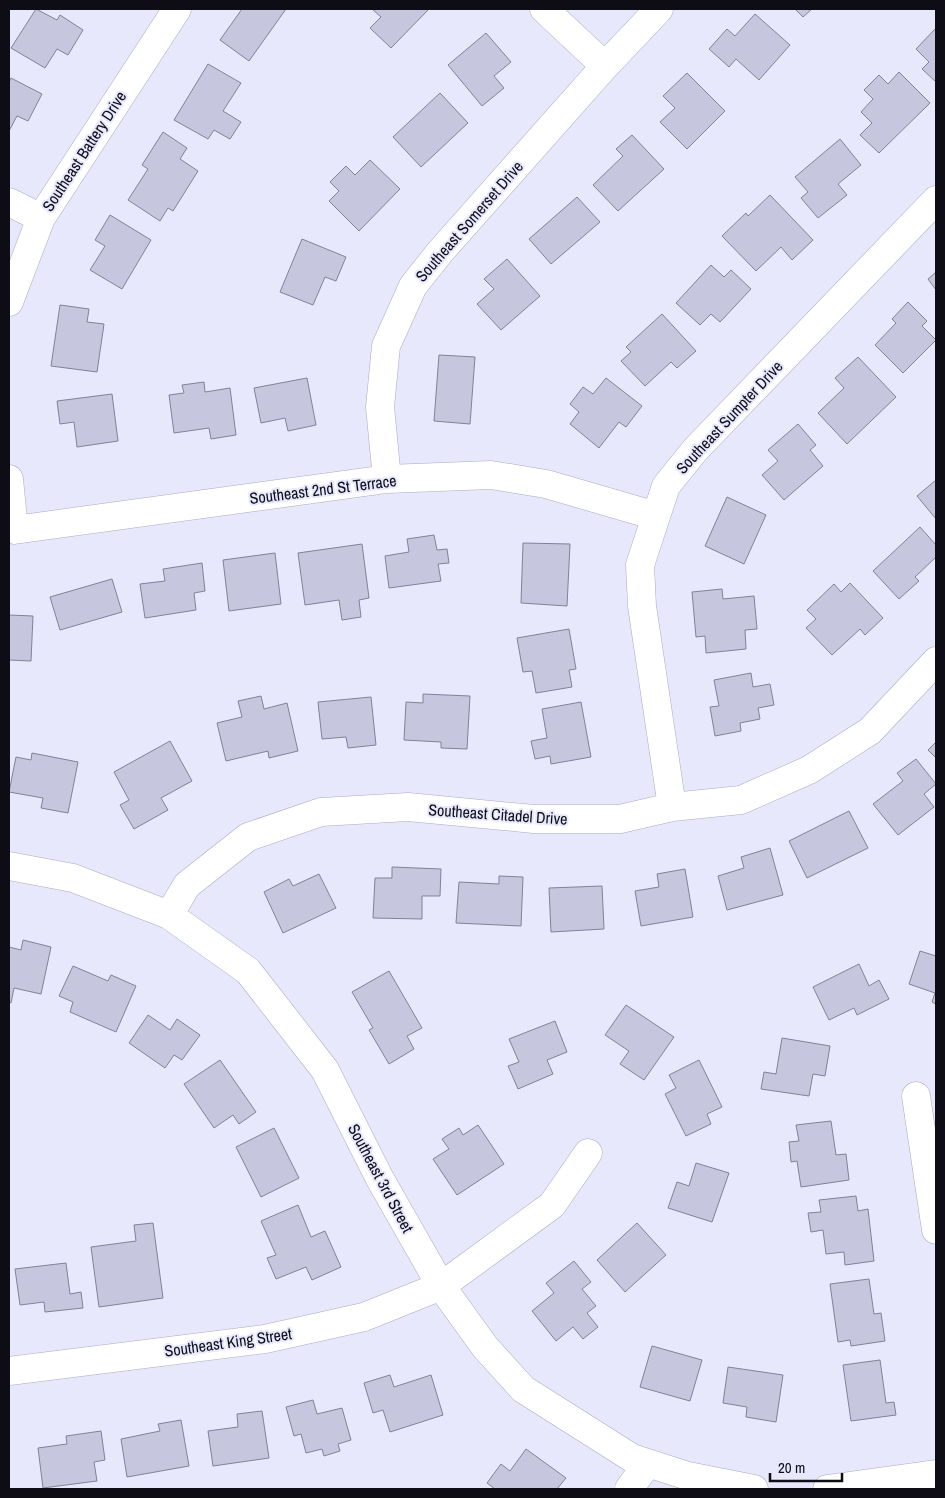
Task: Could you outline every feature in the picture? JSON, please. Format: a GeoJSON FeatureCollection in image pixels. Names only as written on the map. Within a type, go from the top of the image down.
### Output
{"type":"FeatureCollection","features":[{"type":"Feature","properties":{"kind":"street","name":"Southeast Battery Drive"},"geometry":{"type":"LineString","coordinates":[[9,302],[41,218],[177,9]]}},
{"type":"Feature","properties":{"kind":"street"},"geometry":{"type":"LineString","coordinates":[[544,9],[605,66]]}},
{"type":"Feature","properties":{"kind":"street","name":"Southeast Somerset Drive"},"geometry":{"type":"LineString","coordinates":[[387,479],[380,407],[386,346],[413,286],[440,252],[605,66],[659,9]]}},
{"type":"Feature","properties":{"kind":"street","name":"Southeast Sumpter Drive"},"geometry":{"type":"LineString","coordinates":[[672,807],[642,598],[640,565],[666,486],[695,450],[936,200]]}},
{"type":"Feature","properties":{"kind":"street"},"geometry":{"type":"LineString","coordinates":[[9,202],[41,218]]}},
{"type":"Feature","properties":{"kind":"street","name":"Southeast 2nd St Terrace"},"geometry":{"type":"LineString","coordinates":[[9,479],[14,530],[387,479],[491,475],[546,484],[656,516]]}},
{"type":"Feature","properties":{"kind":"street","name":"Southeast Citadel Drive"},"geometry":{"type":"LineString","coordinates":[[168,915],[187,885],[248,836],[321,812],[408,807],[534,819],[620,819],[672,807],[741,800],[809,770],[870,731],[936,661]]}},
{"type":"Feature","properties":{"kind":"street","name":"Southeast 3rd Street"},"geometry":{"type":"LineString","coordinates":[[9,866],[73,878],[168,915],[248,971],[325,1070],[380,1179],[441,1286],[485,1347],[523,1389],[632,1458],[688,1476],[754,1489]]}},
{"type":"Feature","properties":{"kind":"street"},"geometry":{"type":"LineString","coordinates":[[916,1096],[936,1230]]}},
{"type":"Feature","properties":{"kind":"street","name":"Southeast King Street"},"geometry":{"type":"LineString","coordinates":[[9,1371],[265,1339],[364,1318],[441,1286],[552,1205],[588,1153]]}},
{"type":"Feature","properties":{"kind":"street"},"geometry":{"type":"LineString","coordinates":[[629,1489],[647,1464]]}},
{"type":"Feature","properties":{"kind":"street"},"geometry":{"type":"LineString","coordinates":[[827,1489],[936,1474]]}},
{"type":"Feature","properties":{"kind":"building"},"geometry":{"type":"Polygon","coordinates":[[[36,9],[57,20],[60,15],[83,30],[68,55],[57,49],[45,68],[11,48],[36,9]]]}},
{"type":"Feature","properties":{"kind":"building"},"geometry":{"type":"Polygon","coordinates":[[[242,9],[286,9],[249,61],[220,40],[242,9]]]}},
{"type":"Feature","properties":{"kind":"building"},"geometry":{"type":"Polygon","coordinates":[[[372,9],[429,9],[391,48],[370,28],[381,17],[372,9]]]}},
{"type":"Feature","properties":{"kind":"building"},"geometry":{"type":"Polygon","coordinates":[[[795,9],[812,9],[803,17],[795,9]]]}},
{"type":"Feature","properties":{"kind":"building"},"geometry":{"type":"Polygon","coordinates":[[[755,14],[790,45],[759,80],[736,59],[729,67],[709,49],[727,29],[735,36],[755,14]]]}},
{"type":"Feature","properties":{"kind":"building"},"geometry":{"type":"Polygon","coordinates":[[[936,28],[936,82],[922,69],[929,62],[916,49],[936,28]]]}},
{"type":"Feature","properties":{"kind":"building"},"geometry":{"type":"Polygon","coordinates":[[[486,33],[511,62],[494,76],[504,88],[482,106],[448,65],[486,33]]]}},
{"type":"Feature","properties":{"kind":"building"},"geometry":{"type":"Polygon","coordinates":[[[208,64],[241,83],[223,111],[241,122],[230,139],[214,130],[208,139],[174,120],[208,64]]]}},
{"type":"Feature","properties":{"kind":"building"},"geometry":{"type":"Polygon","coordinates":[[[899,72],[930,103],[879,153],[860,135],[872,123],[861,112],[873,99],[864,90],[879,75],[888,84],[899,72]]]}},
{"type":"Feature","properties":{"kind":"building"},"geometry":{"type":"Polygon","coordinates":[[[687,73],[725,111],[687,149],[660,122],[675,108],[663,96],[687,73]]]}},
{"type":"Feature","properties":{"kind":"building"},"geometry":{"type":"Polygon","coordinates":[[[11,78],[42,94],[28,121],[17,116],[9,131],[9,82],[11,78]]]}},
{"type":"Feature","properties":{"kind":"building"},"geometry":{"type":"Polygon","coordinates":[[[440,93],[468,123],[421,167],[393,137],[440,93]]]}},
{"type":"Feature","properties":{"kind":"building"},"geometry":{"type":"Polygon","coordinates":[[[163,132],[187,148],[180,159],[198,171],[173,211],[168,208],[160,221],[128,200],[148,169],[142,165],[163,132]]]}},
{"type":"Feature","properties":{"kind":"building"},"geometry":{"type":"Polygon","coordinates":[[[632,135],[664,169],[618,211],[593,185],[623,156],[616,149],[632,135]]]}},
{"type":"Feature","properties":{"kind":"building"},"geometry":{"type":"Polygon","coordinates":[[[840,139],[861,165],[838,184],[847,195],[818,218],[801,198],[808,192],[795,177],[840,139]]]}},
{"type":"Feature","properties":{"kind":"building"},"geometry":{"type":"Polygon","coordinates":[[[370,160],[400,189],[359,231],[329,201],[339,191],[330,182],[346,166],[355,175],[370,160]]]}},
{"type":"Feature","properties":{"kind":"building"},"geometry":{"type":"Polygon","coordinates":[[[770,195],[813,240],[792,260],[781,247],[756,271],[722,236],[746,213],[748,216],[770,195]]]}},
{"type":"Feature","properties":{"kind":"building"},"geometry":{"type":"Polygon","coordinates":[[[577,197],[600,222],[551,264],[529,239],[577,197]]]}},
{"type":"Feature","properties":{"kind":"building"},"geometry":{"type":"Polygon","coordinates":[[[110,215],[151,240],[122,289],[90,270],[105,246],[95,240],[110,215]]]}},
{"type":"Feature","properties":{"kind":"building"},"geometry":{"type":"Polygon","coordinates":[[[302,239],[346,257],[336,281],[325,277],[313,305],[280,292],[302,239]]]}},
{"type":"Feature","properties":{"kind":"building"},"geometry":{"type":"Polygon","coordinates":[[[507,259],[540,296],[501,330],[477,304],[494,289],[484,279],[507,259]]]}},
{"type":"Feature","properties":{"kind":"building"},"geometry":{"type":"Polygon","coordinates":[[[711,265],[724,277],[731,270],[751,289],[720,322],[711,314],[700,325],[676,303],[711,265]]]}},
{"type":"Feature","properties":{"kind":"building"},"geometry":{"type":"Polygon","coordinates":[[[936,272],[936,290],[928,279],[936,272]]]}},
{"type":"Feature","properties":{"kind":"building"},"geometry":{"type":"Polygon","coordinates":[[[908,302],[927,321],[922,326],[936,340],[903,373],[875,345],[896,323],[892,319],[908,302]]]}},
{"type":"Feature","properties":{"kind":"building"},"geometry":{"type":"Polygon","coordinates":[[[60,305],[89,309],[87,322],[104,324],[97,372],[51,366],[60,305]]]}},
{"type":"Feature","properties":{"kind":"building"},"geometry":{"type":"Polygon","coordinates":[[[662,314],[696,351],[677,368],[671,362],[645,386],[621,361],[631,352],[626,347],[662,314]]]}},
{"type":"Feature","properties":{"kind":"building"},"geometry":{"type":"Polygon","coordinates":[[[439,355],[475,357],[470,424],[434,421],[439,355]]]}},
{"type":"Feature","properties":{"kind":"building"},"geometry":{"type":"Polygon","coordinates":[[[858,357],[896,397],[847,444],[818,413],[844,388],[835,378],[858,357]]]}},
{"type":"Feature","properties":{"kind":"building"},"geometry":{"type":"Polygon","coordinates":[[[307,378],[316,425],[288,431],[285,418],[261,423],[254,388],[307,378]]]}},
{"type":"Feature","properties":{"kind":"building"},"geometry":{"type":"Polygon","coordinates":[[[606,378],[642,406],[626,427],[619,422],[599,448],[570,424],[579,412],[570,404],[583,387],[593,394],[606,378]]]}},
{"type":"Feature","properties":{"kind":"building"},"geometry":{"type":"Polygon","coordinates":[[[204,382],[205,392],[230,388],[236,435],[211,439],[209,428],[174,433],[169,395],[184,393],[182,385],[204,382]]]}},
{"type":"Feature","properties":{"kind":"building"},"geometry":{"type":"Polygon","coordinates":[[[112,394],[118,441],[77,447],[74,422],[60,424],[57,401],[112,394]]]}},
{"type":"Feature","properties":{"kind":"building"},"geometry":{"type":"Polygon","coordinates":[[[798,424],[816,445],[810,450],[823,466],[784,500],[762,475],[778,461],[768,450],[798,424]]]}},
{"type":"Feature","properties":{"kind":"building"},"geometry":{"type":"Polygon","coordinates":[[[936,480],[936,519],[917,496],[936,480]]]}},
{"type":"Feature","properties":{"kind":"building"},"geometry":{"type":"Polygon","coordinates":[[[727,497],[766,515],[744,564],[705,546],[727,497]]]}},
{"type":"Feature","properties":{"kind":"building"},"geometry":{"type":"Polygon","coordinates":[[[920,527],[936,545],[936,557],[915,577],[919,581],[899,599],[873,571],[920,527]]]}},
{"type":"Feature","properties":{"kind":"building"},"geometry":{"type":"Polygon","coordinates":[[[434,535],[437,550],[447,549],[449,563],[438,564],[441,581],[389,588],[385,556],[409,552],[407,539],[434,535]]]}},
{"type":"Feature","properties":{"kind":"building"},"geometry":{"type":"Polygon","coordinates":[[[523,543],[570,544],[567,606],[521,603],[523,543]]]}},
{"type":"Feature","properties":{"kind":"building"},"geometry":{"type":"Polygon","coordinates":[[[362,544],[369,598],[359,600],[361,617],[342,620],[339,600],[305,605],[298,553],[362,544]]]}},
{"type":"Feature","properties":{"kind":"building"},"geometry":{"type":"Polygon","coordinates":[[[275,553],[281,604],[229,611],[223,560],[275,553]]]}},
{"type":"Feature","properties":{"kind":"building"},"geometry":{"type":"Polygon","coordinates":[[[202,563],[205,591],[194,593],[196,610],[145,618],[140,584],[165,581],[163,569],[202,563]]]}},
{"type":"Feature","properties":{"kind":"building"},"geometry":{"type":"Polygon","coordinates":[[[112,579],[122,612],[60,630],[50,597],[112,579]]]}},
{"type":"Feature","properties":{"kind":"building"},"geometry":{"type":"Polygon","coordinates":[[[850,583],[883,618],[865,635],[860,629],[832,655],[806,628],[816,619],[807,610],[834,584],[841,592],[850,583]]]}},
{"type":"Feature","properties":{"kind":"building"},"geometry":{"type":"Polygon","coordinates":[[[722,589],[723,599],[754,596],[757,629],[745,630],[746,649],[706,653],[705,636],[696,637],[692,592],[722,589]]]}},
{"type":"Feature","properties":{"kind":"building"},"geometry":{"type":"Polygon","coordinates":[[[9,615],[33,616],[31,661],[9,660],[9,615]]]}},
{"type":"Feature","properties":{"kind":"building"},"geometry":{"type":"Polygon","coordinates":[[[569,629],[576,669],[569,670],[572,687],[536,693],[532,671],[523,672],[517,638],[569,629]]]}},
{"type":"Feature","properties":{"kind":"building"},"geometry":{"type":"Polygon","coordinates":[[[751,673],[753,687],[770,684],[774,705],[758,708],[760,719],[740,723],[741,731],[715,736],[710,707],[719,706],[714,680],[751,673]]]}},
{"type":"Feature","properties":{"kind":"building"},"geometry":{"type":"Polygon","coordinates":[[[423,694],[470,696],[467,749],[441,748],[441,742],[404,740],[406,702],[423,703],[423,694]]]}},
{"type":"Feature","properties":{"kind":"building"},"geometry":{"type":"Polygon","coordinates":[[[261,696],[264,709],[287,703],[298,751],[269,758],[268,751],[226,761],[217,723],[242,717],[238,701],[261,696]]]}},
{"type":"Feature","properties":{"kind":"building"},"geometry":{"type":"Polygon","coordinates":[[[371,697],[376,745],[348,748],[346,737],[322,739],[318,702],[371,697]]]}},
{"type":"Feature","properties":{"kind":"building"},"geometry":{"type":"Polygon","coordinates":[[[581,702],[591,757],[551,764],[550,756],[535,759],[531,741],[547,738],[542,709],[581,702]]]}},
{"type":"Feature","properties":{"kind":"building"},"geometry":{"type":"Polygon","coordinates":[[[170,741],[192,781],[161,798],[168,810],[134,829],[120,805],[129,800],[114,772],[170,741]]]}},
{"type":"Feature","properties":{"kind":"building"},"geometry":{"type":"Polygon","coordinates":[[[936,742],[936,758],[928,750],[936,742]]]}},
{"type":"Feature","properties":{"kind":"building"},"geometry":{"type":"Polygon","coordinates":[[[32,753],[78,762],[68,813],[41,808],[43,798],[9,792],[16,757],[31,760],[32,753]]]}},
{"type":"Feature","properties":{"kind":"building"},"geometry":{"type":"Polygon","coordinates":[[[916,759],[936,784],[924,794],[934,807],[898,835],[873,804],[903,781],[897,773],[916,759]]]}},
{"type":"Feature","properties":{"kind":"building"},"geometry":{"type":"Polygon","coordinates":[[[849,811],[868,848],[807,878],[789,841],[849,811]]]}},
{"type":"Feature","properties":{"kind":"building"},"geometry":{"type":"Polygon","coordinates":[[[770,848],[783,895],[727,910],[718,876],[744,868],[741,857],[770,848]]]}},
{"type":"Feature","properties":{"kind":"building"},"geometry":{"type":"Polygon","coordinates":[[[392,867],[441,869],[440,896],[422,896],[422,919],[373,918],[375,878],[392,878],[392,867]]]}},
{"type":"Feature","properties":{"kind":"building"},"geometry":{"type":"Polygon","coordinates":[[[685,869],[693,917],[641,926],[635,891],[659,887],[657,874],[685,869]]]}},
{"type":"Feature","properties":{"kind":"building"},"geometry":{"type":"Polygon","coordinates":[[[319,874],[336,908],[283,933],[264,892],[289,879],[293,886],[319,874]]]}},
{"type":"Feature","properties":{"kind":"building"},"geometry":{"type":"Polygon","coordinates":[[[499,876],[523,877],[521,926],[456,923],[459,882],[499,884],[499,876]]]}},
{"type":"Feature","properties":{"kind":"building"},"geometry":{"type":"Polygon","coordinates":[[[602,886],[604,929],[551,932],[549,888],[602,886]]]}},
{"type":"Feature","properties":{"kind":"building"},"geometry":{"type":"Polygon","coordinates":[[[23,940],[51,947],[41,994],[14,988],[11,1003],[9,1002],[9,947],[21,950],[23,940]]]}},
{"type":"Feature","properties":{"kind":"building"},"geometry":{"type":"Polygon","coordinates":[[[920,951],[936,956],[936,1004],[932,1002],[935,993],[909,984],[920,951]]]}},
{"type":"Feature","properties":{"kind":"building"},"geometry":{"type":"Polygon","coordinates":[[[859,964],[869,986],[879,980],[889,999],[857,1015],[854,1008],[829,1020],[813,987],[859,964]]]}},
{"type":"Feature","properties":{"kind":"building"},"geometry":{"type":"Polygon","coordinates":[[[73,966],[108,981],[111,975],[136,986],[116,1032],[70,1012],[73,1002],[59,996],[73,966]]]}},
{"type":"Feature","properties":{"kind":"building"},"geometry":{"type":"Polygon","coordinates":[[[389,971],[422,1028],[407,1036],[414,1049],[389,1064],[369,1030],[373,1028],[352,992],[389,971]]]}},
{"type":"Feature","properties":{"kind":"building"},"geometry":{"type":"Polygon","coordinates":[[[626,1005],[674,1037],[644,1080],[620,1064],[629,1051],[605,1035],[626,1005]]]}},
{"type":"Feature","properties":{"kind":"building"},"geometry":{"type":"Polygon","coordinates":[[[148,1015],[170,1030],[177,1019],[200,1035],[182,1060],[174,1055],[165,1068],[129,1043],[148,1015]]]}},
{"type":"Feature","properties":{"kind":"building"},"geometry":{"type":"Polygon","coordinates":[[[555,1021],[567,1052],[547,1060],[553,1074],[518,1089],[508,1066],[519,1062],[509,1039],[555,1021]]]}},
{"type":"Feature","properties":{"kind":"building"},"geometry":{"type":"Polygon","coordinates":[[[782,1038],[830,1046],[825,1076],[813,1074],[809,1096],[761,1089],[764,1072],[776,1074],[782,1038]]]}},
{"type":"Feature","properties":{"kind":"building"},"geometry":{"type":"Polygon","coordinates":[[[220,1060],[256,1112],[239,1124],[233,1115],[214,1128],[184,1084],[220,1060]]]}},
{"type":"Feature","properties":{"kind":"building"},"geometry":{"type":"Polygon","coordinates":[[[699,1060],[722,1107],[707,1114],[711,1124],[686,1136],[665,1094],[676,1088],[669,1075],[699,1060]]]}},
{"type":"Feature","properties":{"kind":"building"},"geometry":{"type":"Polygon","coordinates":[[[831,1121],[836,1155],[846,1154],[849,1180],[801,1187],[797,1161],[791,1162],[789,1142],[799,1141],[796,1125],[831,1121]]]}},
{"type":"Feature","properties":{"kind":"building"},"geometry":{"type":"Polygon","coordinates":[[[478,1125],[504,1164],[457,1195],[433,1159],[449,1149],[442,1139],[459,1128],[463,1135],[478,1125]]]}},
{"type":"Feature","properties":{"kind":"building"},"geometry":{"type":"Polygon","coordinates":[[[274,1128],[299,1178],[261,1197],[236,1147],[274,1128]]]}},
{"type":"Feature","properties":{"kind":"building"},"geometry":{"type":"Polygon","coordinates":[[[696,1163],[729,1173],[712,1222],[668,1208],[677,1182],[689,1186],[696,1163]]]}},
{"type":"Feature","properties":{"kind":"building"},"geometry":{"type":"Polygon","coordinates":[[[856,1196],[858,1211],[868,1209],[874,1261],[845,1265],[844,1252],[826,1254],[823,1230],[811,1232],[808,1213],[821,1212],[819,1200],[856,1196]]]}},
{"type":"Feature","properties":{"kind":"building"},"geometry":{"type":"Polygon","coordinates":[[[298,1205],[311,1237],[325,1231],[341,1267],[312,1280],[306,1267],[276,1279],[267,1258],[276,1255],[261,1221],[298,1205]]]}},
{"type":"Feature","properties":{"kind":"building"},"geometry":{"type":"Polygon","coordinates":[[[153,1223],[163,1298],[99,1307],[91,1247],[136,1241],[134,1225],[153,1223]]]}},
{"type":"Feature","properties":{"kind":"building"},"geometry":{"type":"Polygon","coordinates":[[[637,1223],[666,1255],[625,1292],[597,1260],[637,1223]]]}},
{"type":"Feature","properties":{"kind":"building"},"geometry":{"type":"Polygon","coordinates":[[[574,1261],[591,1282],[582,1289],[596,1306],[587,1313],[598,1327],[583,1339],[573,1327],[556,1341],[532,1311],[554,1293],[546,1283],[574,1261]]]}},
{"type":"Feature","properties":{"kind":"building"},"geometry":{"type":"Polygon","coordinates":[[[66,1263],[70,1294],[81,1292],[83,1308],[45,1312],[44,1302],[20,1305],[15,1269],[66,1263]]]}},
{"type":"Feature","properties":{"kind":"building"},"geometry":{"type":"Polygon","coordinates":[[[869,1279],[874,1314],[881,1313],[885,1341],[851,1346],[850,1340],[838,1342],[830,1284],[869,1279]]]}},
{"type":"Feature","properties":{"kind":"building"},"geometry":{"type":"Polygon","coordinates":[[[652,1346],[702,1360],[690,1401],[640,1387],[652,1346]]]}},
{"type":"Feature","properties":{"kind":"building"},"geometry":{"type":"Polygon","coordinates":[[[880,1360],[886,1403],[894,1402],[896,1415],[851,1421],[843,1365],[880,1360]]]}},
{"type":"Feature","properties":{"kind":"building"},"geometry":{"type":"Polygon","coordinates":[[[728,1367],[783,1375],[776,1422],[746,1417],[747,1407],[723,1403],[728,1367]]]}},
{"type":"Feature","properties":{"kind":"building"},"geometry":{"type":"Polygon","coordinates":[[[390,1375],[394,1387],[431,1375],[443,1415],[390,1432],[383,1410],[373,1413],[364,1383],[390,1375]]]}},
{"type":"Feature","properties":{"kind":"building"},"geometry":{"type":"Polygon","coordinates":[[[313,1400],[317,1414],[342,1408],[351,1440],[338,1444],[340,1451],[324,1456],[322,1449],[306,1453],[301,1434],[294,1436],[286,1407],[313,1400]]]}},
{"type":"Feature","properties":{"kind":"building"},"geometry":{"type":"Polygon","coordinates":[[[262,1411],[269,1458],[213,1466],[208,1431],[238,1427],[237,1414],[262,1411]]]}},
{"type":"Feature","properties":{"kind":"building"},"geometry":{"type":"Polygon","coordinates":[[[181,1420],[189,1466],[127,1477],[121,1439],[160,1431],[158,1424],[181,1420]]]}},
{"type":"Feature","properties":{"kind":"building"},"geometry":{"type":"Polygon","coordinates":[[[101,1431],[105,1460],[94,1462],[97,1481],[43,1488],[38,1448],[67,1444],[66,1436],[101,1431]]]}},
{"type":"Feature","properties":{"kind":"building"},"geometry":{"type":"Polygon","coordinates":[[[526,1449],[566,1478],[557,1489],[495,1489],[487,1483],[501,1464],[510,1471],[526,1449]]]}}]}
